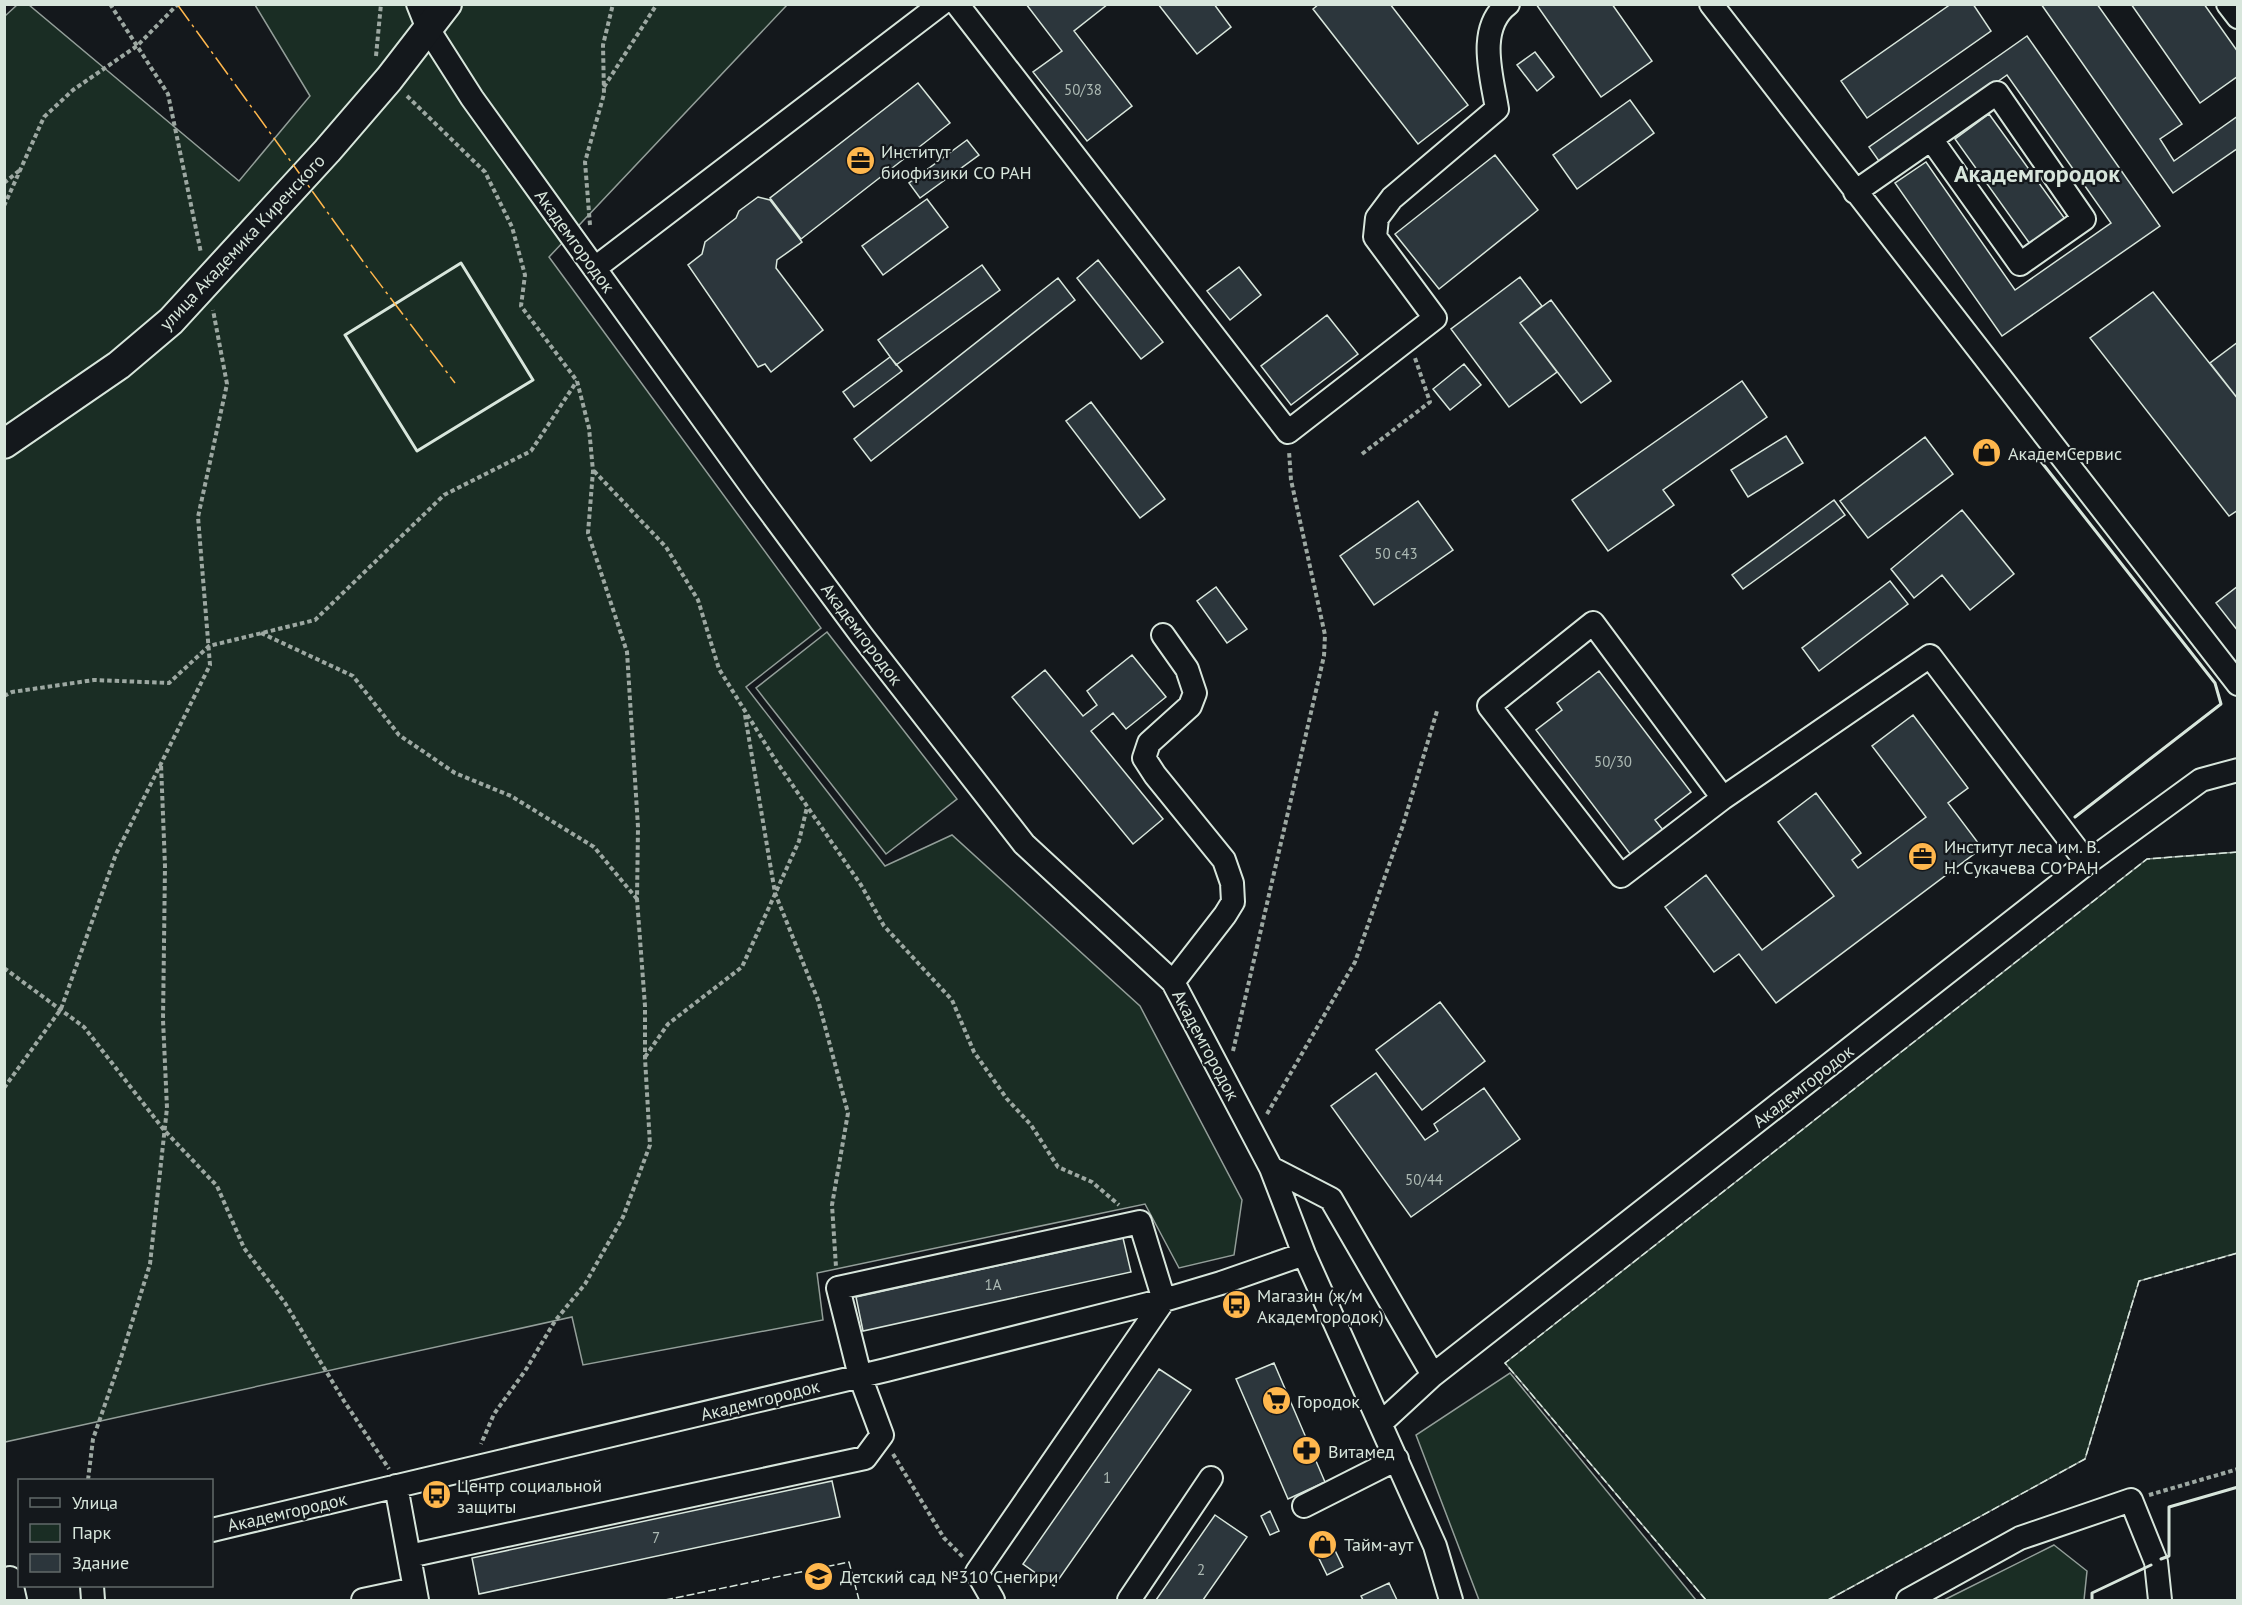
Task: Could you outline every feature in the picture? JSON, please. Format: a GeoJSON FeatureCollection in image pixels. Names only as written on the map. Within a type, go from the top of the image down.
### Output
{"type":"FeatureCollection","features":[{"type":"Feature","properties":{"kind":"main road","name":"улица Академика Киренского"},"geometry":{"type":"LineString","coordinates":[[4,444],[119,364],[171,321],[327,151],[389,79],[423,17],[447,4]]}},
{"type":"Feature","properties":{"kind":"street"},"geometry":{"type":"LineString","coordinates":[[595,268],[941,4]]}},
{"type":"Feature","properties":{"kind":"street"},"geometry":{"type":"LineString","coordinates":[[957,4],[1288,432],[1435,318],[1375,237],[1377,218],[1392,198],[1497,109],[1488,47],[1491,28],[1508,4]]}},
{"type":"Feature","properties":{"kind":"street"},"geometry":{"type":"LineString","coordinates":[[1711,4],[2238,684]]}},
{"type":"Feature","properties":{"kind":"street"},"geometry":{"type":"LineString","coordinates":[[2228,4],[2238,17]]}},
{"type":"Feature","properties":{"kind":"street","name":"Академгородок"},"geometry":{"type":"LineString","coordinates":[[423,17],[472,98],[757,494],[848,617],[1024,844],[1173,982],[1271,1168],[1304,1254],[1435,1546],[1451,1600]]}},
{"type":"Feature","properties":{"kind":"street"},"geometry":{"type":"LineString","coordinates":[[1855,192],[1931,139],[1997,93],[2084,219],[2020,264],[1931,139]]}},
{"type":"Feature","properties":{"kind":"street"},"geometry":{"type":"LineString","coordinates":[[1723,798],[1593,623],[1489,706],[1621,876],[1723,798],[1930,656],[2087,863]]}},
{"type":"Feature","properties":{"kind":"street"},"geometry":{"type":"LineString","coordinates":[[1163,635],[1187,669],[1194,693],[1190,706],[1149,743],[1144,758],[1155,775],[1224,860],[1232,883],[1233,902],[1173,982]]}},
{"type":"Feature","properties":{"kind":"street","name":"Академгородок"},"geometry":{"type":"LineString","coordinates":[[1381,1423],[1434,1375],[2087,863],[2200,780],[2238,770]]}},
{"type":"Feature","properties":{"kind":"street"},"geometry":{"type":"LineString","coordinates":[[1271,1168],[1330,1199],[1434,1375]]}},
{"type":"Feature","properties":{"kind":"street"},"geometry":{"type":"LineString","coordinates":[[409,1556],[866,1458],[882,1435],[860,1376],[838,1287],[1140,1222],[1164,1299],[977,1572],[993,1600]]}},
{"type":"Feature","properties":{"kind":"street","name":"Академгородок"},"geometry":{"type":"LineString","coordinates":[[213,1530],[860,1376],[1164,1299],[1221,1283],[1304,1254]]}},
{"type":"Feature","properties":{"kind":"street"},"geometry":{"type":"LineString","coordinates":[[1304,1506],[1397,1459]]}},
{"type":"Feature","properties":{"kind":"street"},"geometry":{"type":"LineString","coordinates":[[1129,1600],[1211,1478]]}},
{"type":"Feature","properties":{"kind":"street"},"geometry":{"type":"LineString","coordinates":[[363,1600],[416,1595],[396,1486]]}},
{"type":"Feature","properties":{"kind":"street"},"geometry":{"type":"LineString","coordinates":[[1908,1600],[2020,1538],[2131,1500],[2156,1562],[2160,1600]]}},
{"type":"Feature","properties":{"kind":"street"},"geometry":{"type":"LineString","coordinates":[[11,1577],[15,1600]]}},
{"type":"Feature","properties":{"kind":"path"},"geometry":{"type":"LineString","coordinates":[[4,1088],[61,1010],[116,854],[210,665],[198,517],[227,384],[168,94],[110,4]]}},
{"type":"Feature","properties":{"kind":"path"},"geometry":{"type":"LineString","coordinates":[[4,206],[44,117],[73,90],[137,46],[178,4]]}},
{"type":"Feature","properties":{"kind":"path"},"geometry":{"type":"LineString","coordinates":[[375,63],[381,4]]}},
{"type":"Feature","properties":{"kind":"path"},"geometry":{"type":"LineString","coordinates":[[591,227],[585,162],[604,94],[603,45],[613,4]]}},
{"type":"Feature","properties":{"kind":"path"},"geometry":{"type":"LineString","coordinates":[[604,88],[657,4]]}},
{"type":"Feature","properties":{"kind":"path"},"geometry":{"type":"LineString","coordinates":[[407,96],[485,172],[512,227],[525,276],[521,306],[577,381],[589,428],[593,471],[588,533],[627,652],[638,827],[637,899],[645,1006],[645,1058],[650,1145],[623,1217],[585,1284],[555,1320],[525,1371],[494,1414],[471,1468]]}},
{"type":"Feature","properties":{"kind":"path"},"geometry":{"type":"LineString","coordinates":[[4,183],[21,170]]}},
{"type":"Feature","properties":{"kind":"path"},"geometry":{"type":"LineString","coordinates":[[1362,454],[1430,402],[1414,356]]}},
{"type":"Feature","properties":{"kind":"path"},"geometry":{"type":"LineString","coordinates":[[4,696],[12,692],[94,680],[169,683],[209,646],[315,620],[444,495],[531,451],[577,381]]}},
{"type":"Feature","properties":{"kind":"path"},"geometry":{"type":"LineString","coordinates":[[1226,1082],[1324,656],[1325,635],[1291,480],[1288,432]]}},
{"type":"Feature","properties":{"kind":"path"},"geometry":{"type":"LineString","coordinates":[[593,471],[666,547],[698,600],[719,669],[861,885],[884,926],[952,1000],[974,1052],[1007,1099],[1031,1125],[1058,1167],[1092,1182],[1140,1222]]}},
{"type":"Feature","properties":{"kind":"path"},"geometry":{"type":"LineString","coordinates":[[261,633],[352,676],[399,735],[455,773],[511,796],[594,847],[637,899]]}},
{"type":"Feature","properties":{"kind":"path"},"geometry":{"type":"LineString","coordinates":[[745,711],[775,893],[818,1000],[848,1113],[832,1205],[838,1287]]}},
{"type":"Feature","properties":{"kind":"path"},"geometry":{"type":"LineString","coordinates":[[1255,1135],[1355,962],[1404,825],[1437,711]]}},
{"type":"Feature","properties":{"kind":"path"},"geometry":{"type":"LineString","coordinates":[[88,1479],[93,1439],[150,1264],[164,1130],[166,1108],[162,1020],[165,866],[161,763]]}},
{"type":"Feature","properties":{"kind":"path"},"geometry":{"type":"LineString","coordinates":[[645,1058],[668,1024],[742,967],[799,841],[807,806]]}},
{"type":"Feature","properties":{"kind":"path"},"geometry":{"type":"LineString","coordinates":[[4,968],[84,1027],[164,1130],[217,1186],[244,1248],[285,1303],[389,1470],[396,1486]]}},
{"type":"Feature","properties":{"kind":"path"},"geometry":{"type":"LineString","coordinates":[[882,1435],[944,1538],[977,1572]]}},
{"type":"Feature","properties":{"kind":"path"},"geometry":{"type":"LineString","coordinates":[[2131,1500],[2238,1469]]}},
{"type":"Feature","properties":{"kind":"green space"},"geometry":{"type":"Polygon","coordinates":[[[17,5],[29,5],[239,181],[310,96],[255,5],[787,5],[549,257],[821,628],[746,687],[885,866],[952,835],[1140,1006],[1242,1200],[1234,1255],[1179,1268],[1145,1204],[817,1273],[823,1320],[583,1365],[572,1317],[5,1442],[5,16],[17,5]]]}},
{"type":"Feature","properties":{"kind":"green space"},"geometry":{"type":"Polygon","coordinates":[[[827,632],[957,799],[886,854],[756,688],[827,632]]]}},
{"type":"Feature","properties":{"kind":"green space"},"geometry":{"type":"Polygon","coordinates":[[[2237,852],[2237,1253],[2139,1281],[2085,1459],[1828,1600],[1706,1600],[1505,1363],[2147,859],[2237,852]]]}},
{"type":"Feature","properties":{"kind":"green space"},"geometry":{"type":"Polygon","coordinates":[[[1510,1373],[1696,1600],[1479,1600],[1416,1435],[1510,1373]]]}},
{"type":"Feature","properties":{"kind":"green space"},"geometry":{"type":"Polygon","coordinates":[[[2054,1545],[2087,1571],[2084,1600],[1944,1600],[2054,1545]]]}},
{"type":"Feature","properties":{"kind":"building"},"geometry":{"type":"Polygon","coordinates":[[[1026,4],[1108,4],[1074,31],[1132,106],[1087,141],[1033,72],[1062,51],[1026,4]]]}},
{"type":"Feature","properties":{"kind":"building"},"geometry":{"type":"Polygon","coordinates":[[[1158,4],[1214,4],[1231,27],[1197,54],[1158,4]]]}},
{"type":"Feature","properties":{"kind":"building"},"geometry":{"type":"Polygon","coordinates":[[[1319,4],[1390,4],[1468,105],[1418,144],[1313,9],[1319,4]]]}},
{"type":"Feature","properties":{"kind":"building"},"geometry":{"type":"Polygon","coordinates":[[[1536,4],[1612,4],[1652,61],[1601,97],[1536,4]]]}},
{"type":"Feature","properties":{"kind":"building"},"geometry":{"type":"Polygon","coordinates":[[[1951,4],[1973,4],[1991,31],[1867,118],[1841,81],[1951,4]]]}},
{"type":"Feature","properties":{"kind":"building"},"geometry":{"type":"Polygon","coordinates":[[[2041,4],[2097,4],[2182,124],[2160,139],[2174,161],[2238,116],[2238,148],[2173,193],[2041,4]]]}},
{"type":"Feature","properties":{"kind":"building"},"geometry":{"type":"Polygon","coordinates":[[[2131,4],[2204,4],[2238,52],[2238,76],[2200,103],[2131,4]]]}},
{"type":"Feature","properties":{"kind":"building"},"geometry":{"type":"Polygon","coordinates":[[[2027,36],[2160,226],[2002,336],[1895,183],[1926,162],[2015,290],[2111,223],[2007,75],[1881,164],[1869,147],[2027,36]]]}},
{"type":"Feature","properties":{"kind":"building"},"geometry":{"type":"Polygon","coordinates":[[[1535,52],[1554,77],[1537,91],[1517,65],[1535,52]]]}},
{"type":"Feature","properties":{"kind":"building","name":"Институт биофизики СО РАН"},"geometry":{"type":"Polygon","coordinates":[[[918,83],[950,123],[801,239],[770,198],[918,83]]]}},
{"type":"Feature","properties":{"kind":"building"},"geometry":{"type":"Polygon","coordinates":[[[1630,100],[1654,133],[1577,189],[1553,155],[1630,100]]]}},
{"type":"Feature","properties":{"kind":"building"},"geometry":{"type":"Polygon","coordinates":[[[1989,114],[2065,219],[2030,244],[1955,139],[1989,114]]]}},
{"type":"Feature","properties":{"kind":"building"},"geometry":{"type":"Polygon","coordinates":[[[967,140],[979,155],[920,198],[909,183],[967,140]]]}},
{"type":"Feature","properties":{"kind":"building"},"geometry":{"type":"Polygon","coordinates":[[[1495,155],[1538,210],[1439,289],[1395,234],[1495,155]]]}},
{"type":"Feature","properties":{"kind":"building"},"geometry":{"type":"Polygon","coordinates":[[[758,197],[770,200],[802,242],[777,260],[776,268],[823,330],[771,372],[765,364],[758,367],[688,265],[702,254],[705,242],[758,197]]]}},
{"type":"Feature","properties":{"kind":"building"},"geometry":{"type":"Polygon","coordinates":[[[927,199],[948,227],[883,275],[862,246],[927,199]]]}},
{"type":"Feature","properties":{"kind":"building"},"geometry":{"type":"Polygon","coordinates":[[[1098,260],[1163,342],[1141,359],[1077,278],[1098,260]]]}},
{"type":"Feature","properties":{"kind":"building"},"geometry":{"type":"Polygon","coordinates":[[[982,265],[1000,290],[896,365],[878,340],[982,265]]]}},
{"type":"Feature","properties":{"kind":"building"},"geometry":{"type":"Polygon","coordinates":[[[1239,267],[1261,295],[1230,320],[1207,291],[1239,267]]]}},
{"type":"Feature","properties":{"kind":"building"},"geometry":{"type":"Polygon","coordinates":[[[1520,277],[1542,306],[1520,323],[1557,372],[1509,407],[1451,329],[1520,277]]]}},
{"type":"Feature","properties":{"kind":"building"},"geometry":{"type":"Polygon","coordinates":[[[1058,278],[1075,300],[871,461],[854,439],[1058,278]]]}},
{"type":"Feature","properties":{"kind":"building"},"geometry":{"type":"Polygon","coordinates":[[[2153,292],[2238,399],[2238,510],[2229,516],[2090,338],[2153,292]]]}},
{"type":"Feature","properties":{"kind":"building"},"geometry":{"type":"Polygon","coordinates":[[[1551,300],[1611,381],[1581,403],[1520,323],[1551,300]]]}},
{"type":"Feature","properties":{"kind":"building"},"geometry":{"type":"Polygon","coordinates":[[[1327,315],[1358,354],[1291,405],[1261,366],[1327,315]]]}},
{"type":"Feature","properties":{"kind":"building"},"geometry":{"type":"Polygon","coordinates":[[[2238,342],[2238,399],[2210,363],[2238,342]]]}},
{"type":"Feature","properties":{"kind":"building"},"geometry":{"type":"Polygon","coordinates":[[[890,357],[902,371],[854,407],[843,392],[890,357]]]}},
{"type":"Feature","properties":{"kind":"building"},"geometry":{"type":"Polygon","coordinates":[[[1464,364],[1481,385],[1450,410],[1433,389],[1464,364]]]}},
{"type":"Feature","properties":{"kind":"building"},"geometry":{"type":"Polygon","coordinates":[[[1742,381],[1767,417],[1663,490],[1674,505],[1608,551],[1572,500],[1742,381]]]}},
{"type":"Feature","properties":{"kind":"building"},"geometry":{"type":"Polygon","coordinates":[[[1091,402],[1165,499],[1140,518],[1066,421],[1091,402]]]}},
{"type":"Feature","properties":{"kind":"building"},"geometry":{"type":"Polygon","coordinates":[[[1786,436],[1803,463],[1748,497],[1731,470],[1786,436]]]}},
{"type":"Feature","properties":{"kind":"building"},"geometry":{"type":"Polygon","coordinates":[[[1925,437],[1953,474],[1868,538],[1840,501],[1925,437]]]}},
{"type":"Feature","properties":{"kind":"building"},"geometry":{"type":"Polygon","coordinates":[[[1834,500],[1845,515],[1743,589],[1732,575],[1834,500]]]}},
{"type":"Feature","properties":{"kind":"building"},"geometry":{"type":"Polygon","coordinates":[[[1418,501],[1453,550],[1374,605],[1340,556],[1418,501]]]}},
{"type":"Feature","properties":{"kind":"building"},"geometry":{"type":"Polygon","coordinates":[[[1962,510],[2014,574],[1970,610],[1942,575],[1914,598],[1891,569],[1962,510]]]}},
{"type":"Feature","properties":{"kind":"building"},"geometry":{"type":"Polygon","coordinates":[[[1890,581],[1908,604],[1819,671],[1802,648],[1890,581]]]}},
{"type":"Feature","properties":{"kind":"building"},"geometry":{"type":"Polygon","coordinates":[[[2238,586],[2238,631],[2216,603],[2238,586]]]}},
{"type":"Feature","properties":{"kind":"building"},"geometry":{"type":"Polygon","coordinates":[[[1216,587],[1247,629],[1227,643],[1197,601],[1216,587]]]}},
{"type":"Feature","properties":{"kind":"building"},"geometry":{"type":"Polygon","coordinates":[[[1132,655],[1166,697],[1126,729],[1113,713],[1091,731],[1163,819],[1133,844],[1012,697],[1045,670],[1083,716],[1097,705],[1087,691],[1132,655]]]}},
{"type":"Feature","properties":{"kind":"building"},"geometry":{"type":"Polygon","coordinates":[[[1599,671],[1691,792],[1655,820],[1667,835],[1634,859],[1536,730],[1562,710],[1557,703],[1599,671]]]}},
{"type":"Feature","properties":{"kind":"building","name":"Институт леса им. В. Н. Сукачева СО РАН"},"geometry":{"type":"Polygon","coordinates":[[[1913,715],[1968,788],[1948,803],[1982,848],[1776,1003],[1739,954],[1714,972],[1665,907],[1706,875],[1762,950],[1834,896],[1778,822],[1816,793],[1861,853],[1852,860],[1858,868],[1926,817],[1872,746],[1913,715]]]}},
{"type":"Feature","properties":{"kind":"building"},"geometry":{"type":"Polygon","coordinates":[[[1440,1002],[1485,1061],[1422,1110],[1376,1050],[1440,1002]]]}},
{"type":"Feature","properties":{"kind":"building"},"geometry":{"type":"Polygon","coordinates":[[[1376,1073],[1425,1140],[1438,1131],[1434,1124],[1484,1088],[1520,1139],[1411,1217],[1331,1106],[1376,1073]]]}},
{"type":"Feature","properties":{"kind":"building"},"geometry":{"type":"Polygon","coordinates":[[[1123,1238],[1131,1272],[863,1331],[856,1297],[1123,1238]]]}},
{"type":"Feature","properties":{"kind":"building"},"geometry":{"type":"Polygon","coordinates":[[[1274,1363],[1325,1482],[1288,1499],[1236,1379],[1274,1363]]]}},
{"type":"Feature","properties":{"kind":"building"},"geometry":{"type":"Polygon","coordinates":[[[1159,1369],[1191,1390],[1054,1586],[1023,1564],[1159,1369]]]}},
{"type":"Feature","properties":{"kind":"building"},"geometry":{"type":"Polygon","coordinates":[[[832,1481],[840,1517],[479,1594],[472,1558],[832,1481]]]}},
{"type":"Feature","properties":{"kind":"building"},"geometry":{"type":"Polygon","coordinates":[[[1270,1511],[1279,1531],[1270,1535],[1261,1516],[1270,1511]]]}},
{"type":"Feature","properties":{"kind":"building"},"geometry":{"type":"Polygon","coordinates":[[[1215,1515],[1247,1537],[1203,1600],[1156,1600],[1215,1515]]]}},
{"type":"Feature","properties":{"kind":"building"},"geometry":{"type":"Polygon","coordinates":[[[1327,1534],[1343,1567],[1327,1575],[1311,1542],[1327,1534]]]}},
{"type":"Feature","properties":{"kind":"building"},"geometry":{"type":"Polygon","coordinates":[[[1389,1583],[1397,1600],[1363,1600],[1361,1596],[1389,1583]]]}},
{"type":"Feature","properties":{"kind":"fence"},"geometry":{"type":"LineString","coordinates":[[1706,1600],[1505,1363],[2147,859],[2238,852]]}},
{"type":"Feature","properties":{"kind":"fence"},"geometry":{"type":"LineString","coordinates":[[1828,1600],[2085,1459],[2139,1281],[2238,1253]]}},
{"type":"Feature","properties":{"kind":"fence"},"geometry":{"type":"LineString","coordinates":[[665,1600],[849,1562],[859,1600]]}},
{"type":"Feature","properties":{"kind":"wall"},"geometry":{"type":"LineString","coordinates":[[461,263],[533,380],[417,451],[345,335],[461,263]]}},
{"type":"Feature","properties":{"kind":"wall"},"geometry":{"type":"LineString","coordinates":[[2039,459],[2215,683],[2221,704],[2075,817]]}},
{"type":"Feature","properties":{"kind":"wall"},"geometry":{"type":"LineString","coordinates":[[2161,1559],[2169,1556],[2169,1507],[2238,1487]]}},
{"type":"Feature","properties":{"kind":"wall"},"geometry":{"type":"LineString","coordinates":[[2092,1600],[2092,1593],[2151,1565]]}},
{"type":"Feature","properties":{"kind":"power"},"geometry":{"type":"LineString","coordinates":[[177,4],[367,267],[455,383]]}},
{"type":"Feature","properties":{"kind":"place","name":"Институт биофизики СО РАН"},"geometry":{"type":"Point","coordinates":[860,161]}},
{"type":"Feature","properties":{"kind":"place","name":"АкадемСервис"},"geometry":{"type":"Point","coordinates":[1987,453]}},
{"type":"Feature","properties":{"kind":"place","name":"Институт леса им. В. Н. Сукачева СО РАН"},"geometry":{"type":"Point","coordinates":[1923,856]}},
{"type":"Feature","properties":{"kind":"place","name":"Магазин (ж/м Академгородок)"},"geometry":{"type":"Point","coordinates":[1236,1305]}},
{"type":"Feature","properties":{"kind":"place","name":"Городок"},"geometry":{"type":"Point","coordinates":[1276,1401]}},
{"type":"Feature","properties":{"kind":"place","name":"Витамед"},"geometry":{"type":"Point","coordinates":[1307,1451]}},
{"type":"Feature","properties":{"kind":"place","name":"Центр социальной защиты"},"geometry":{"type":"Point","coordinates":[436,1495]}},
{"type":"Feature","properties":{"kind":"place","name":"Тайм-аут"},"geometry":{"type":"Point","coordinates":[1323,1544]}},
{"type":"Feature","properties":{"kind":"place","name":"Детский сад №310 Снегири"},"geometry":{"type":"Point","coordinates":[819,1576]}},
{"type":"Feature","properties":{"kind":"district","name":"Академгородок"},"geometry":{"type":"Point","coordinates":[2037,173]}}]}
